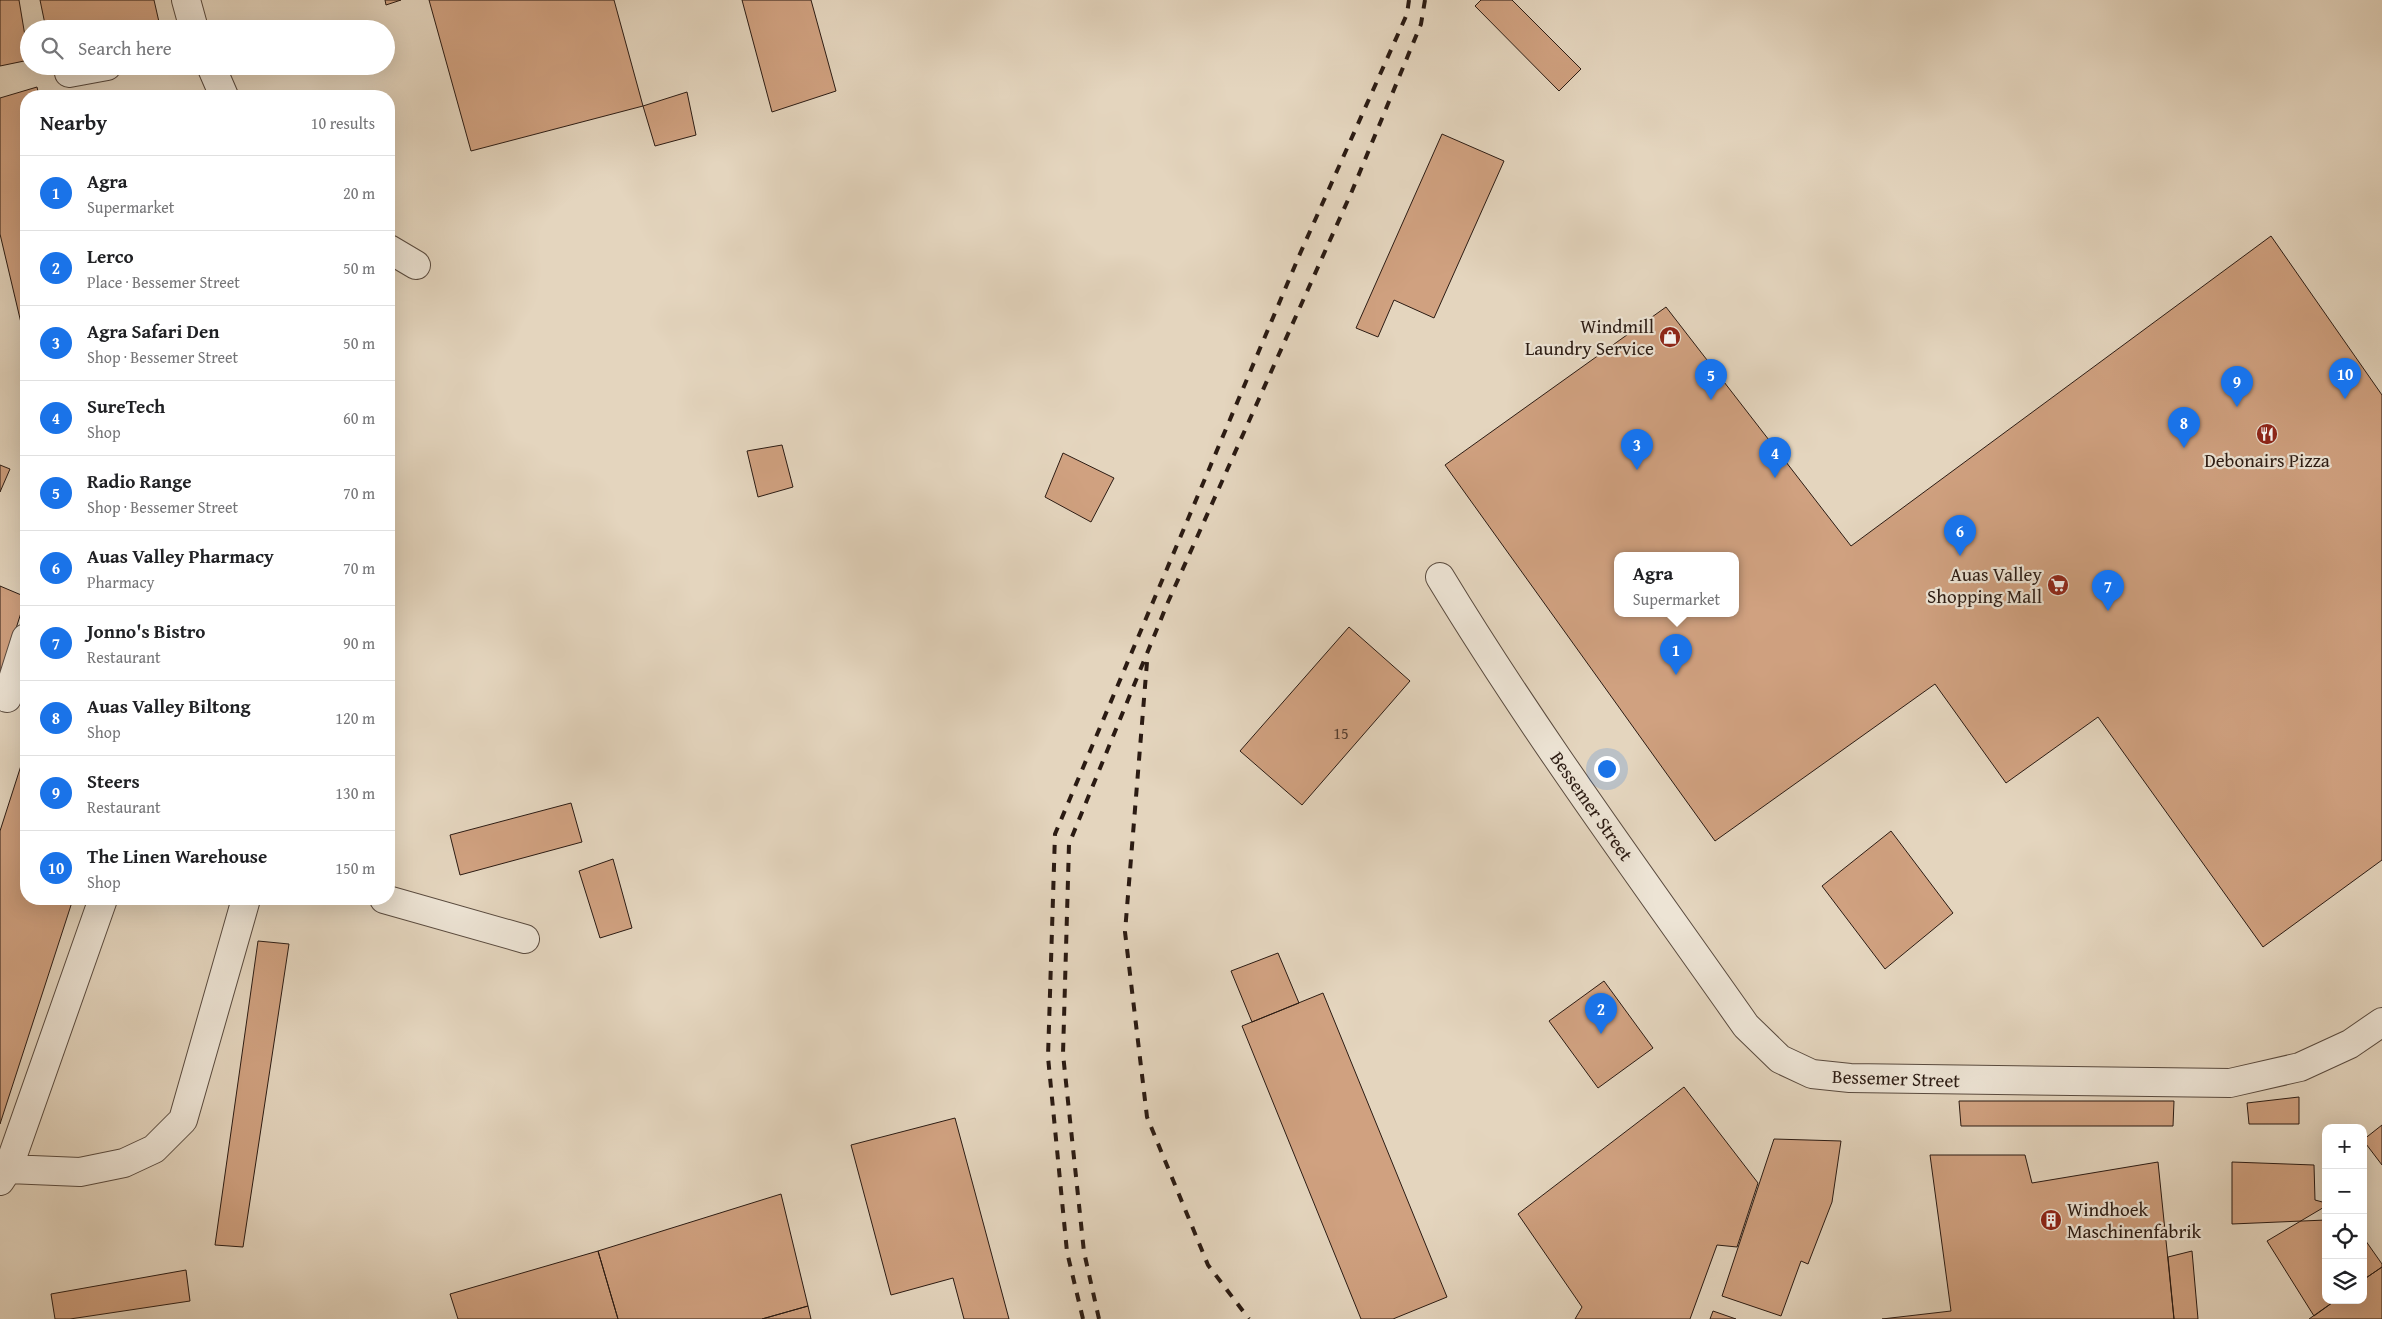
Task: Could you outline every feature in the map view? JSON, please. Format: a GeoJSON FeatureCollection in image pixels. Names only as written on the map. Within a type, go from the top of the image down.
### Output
{"type":"FeatureCollection","features":[{"type":"Feature","properties":{"kind":"street"},"geometry":{"type":"LineString","coordinates":[[186,0],[192,20]]}},
{"type":"Feature","properties":{"kind":"street"},"geometry":{"type":"LineString","coordinates":[[215,75],[221,90]]}},
{"type":"Feature","properties":{"kind":"street"},"geometry":{"type":"LineString","coordinates":[[395,253],[416,265]]}},
{"type":"Feature","properties":{"kind":"street","name":"Bessemer Street"},"geometry":{"type":"LineString","coordinates":[[1440,577],[1479,642],[1542,735],[1746,1026],[1780,1059],[1812,1074],[1850,1078],[2230,1084],[2300,1067],[2350,1044],[2382,1022]]}},
{"type":"Feature","properties":{"kind":"street"},"geometry":{"type":"LineString","coordinates":[[7,698],[20,657]]}},
{"type":"Feature","properties":{"kind":"street"},"geometry":{"type":"LineString","coordinates":[[395,902],[525,939]]}},
{"type":"Feature","properties":{"kind":"street"},"geometry":{"type":"LineString","coordinates":[[101,905],[4,1175],[80,1172],[124,1163],[154,1149],[183,1120],[244,905]]}},
{"type":"Feature","properties":{"kind":"building"},"geometry":{"type":"Polygon","coordinates":[[[0,0],[19,0],[22,20],[20,20],[20,62],[0,66],[0,0]]]}},
{"type":"Feature","properties":{"kind":"building"},"geometry":{"type":"Polygon","coordinates":[[[40,0],[154,0],[159,20],[44,20],[40,0]]]}},
{"type":"Feature","properties":{"kind":"building"},"geometry":{"type":"Polygon","coordinates":[[[385,0],[401,0],[386,5],[385,0]]]}},
{"type":"Feature","properties":{"kind":"building"},"geometry":{"type":"Polygon","coordinates":[[[429,0],[614,0],[643,106],[471,151],[429,0]]]}},
{"type":"Feature","properties":{"kind":"building"},"geometry":{"type":"Polygon","coordinates":[[[742,0],[811,0],[836,91],[772,112],[742,0]]]}},
{"type":"Feature","properties":{"kind":"building"},"geometry":{"type":"Polygon","coordinates":[[[1481,0],[1512,0],[1581,69],[1559,91],[1475,6],[1481,0]]]}},
{"type":"Feature","properties":{"kind":"building"},"geometry":{"type":"Polygon","coordinates":[[[37,87],[38,90],[27,90],[37,87]]]}},
{"type":"Feature","properties":{"kind":"building"},"geometry":{"type":"Polygon","coordinates":[[[20,92],[20,319],[0,234],[0,98],[20,92]]]}},
{"type":"Feature","properties":{"kind":"building"},"geometry":{"type":"Polygon","coordinates":[[[687,92],[696,135],[655,146],[643,106],[687,92]]]}},
{"type":"Feature","properties":{"kind":"building"},"geometry":{"type":"Polygon","coordinates":[[[1442,134],[1504,161],[1434,318],[1394,300],[1378,337],[1356,328],[1442,134]]]}},
{"type":"Feature","properties":{"kind":"building","name":"Auas Valley Shopping Mall"},"geometry":{"type":"Polygon","coordinates":[[[2271,236],[2382,395],[2382,860],[2263,947],[2098,717],[2006,783],[1935,684],[1715,841],[1445,465],[1666,307],[1851,546],[2271,236]]]}},
{"type":"Feature","properties":{"kind":"building"},"geometry":{"type":"Polygon","coordinates":[[[782,445],[793,487],[758,497],[747,451],[782,445]]]}},
{"type":"Feature","properties":{"kind":"building"},"geometry":{"type":"Polygon","coordinates":[[[1063,453],[1114,478],[1091,522],[1045,497],[1063,453]]]}},
{"type":"Feature","properties":{"kind":"building"},"geometry":{"type":"Polygon","coordinates":[[[0,465],[10,469],[0,492],[0,465]]]}},
{"type":"Feature","properties":{"kind":"building"},"geometry":{"type":"Polygon","coordinates":[[[0,586],[20,594],[20,616],[0,679],[0,586]]]}},
{"type":"Feature","properties":{"kind":"building"},"geometry":{"type":"Polygon","coordinates":[[[1349,627],[1410,681],[1302,805],[1240,751],[1349,627]]]}},
{"type":"Feature","properties":{"kind":"building"},"geometry":{"type":"Polygon","coordinates":[[[20,769],[20,905],[71,905],[0,1124],[0,831],[20,769]]]}},
{"type":"Feature","properties":{"kind":"building"},"geometry":{"type":"Polygon","coordinates":[[[571,803],[582,842],[460,875],[450,835],[571,803]]]}},
{"type":"Feature","properties":{"kind":"building"},"geometry":{"type":"Polygon","coordinates":[[[1891,831],[1953,913],[1885,969],[1822,886],[1891,831]]]}},
{"type":"Feature","properties":{"kind":"building"},"geometry":{"type":"Polygon","coordinates":[[[613,859],[632,928],[600,938],[579,871],[613,859]]]}},
{"type":"Feature","properties":{"kind":"building"},"geometry":{"type":"Polygon","coordinates":[[[258,941],[289,944],[243,1247],[215,1245],[258,941]]]}},
{"type":"Feature","properties":{"kind":"building"},"geometry":{"type":"Polygon","coordinates":[[[1278,953],[1299,1003],[1252,1022],[1231,971],[1278,953]]]}},
{"type":"Feature","properties":{"kind":"building"},"geometry":{"type":"Polygon","coordinates":[[[1604,981],[1653,1048],[1598,1088],[1549,1021],[1604,981]]]}},
{"type":"Feature","properties":{"kind":"building"},"geometry":{"type":"Polygon","coordinates":[[[1323,993],[1447,1297],[1393,1319],[1361,1319],[1242,1026],[1323,993]]]}},
{"type":"Feature","properties":{"kind":"building"},"geometry":{"type":"Polygon","coordinates":[[[1684,1087],[1758,1183],[1737,1247],[1717,1245],[1690,1319],[1575,1319],[1582,1307],[1518,1214],[1684,1087]]]}},
{"type":"Feature","properties":{"kind":"building"},"geometry":{"type":"Polygon","coordinates":[[[2299,1097],[2299,1124],[2249,1124],[2247,1103],[2299,1097]]]}},
{"type":"Feature","properties":{"kind":"building"},"geometry":{"type":"Polygon","coordinates":[[[1959,1101],[2174,1101],[2173,1126],[1961,1126],[1959,1101]]]}},
{"type":"Feature","properties":{"kind":"building"},"geometry":{"type":"Polygon","coordinates":[[[955,1118],[1009,1319],[964,1319],[953,1278],[891,1295],[851,1145],[955,1118]]]}},
{"type":"Feature","properties":{"kind":"building"},"geometry":{"type":"Polygon","coordinates":[[[2382,1125],[2382,1165],[2367,1145],[2367,1137],[2382,1125]]]}},
{"type":"Feature","properties":{"kind":"building"},"geometry":{"type":"Polygon","coordinates":[[[1774,1139],[1841,1141],[1832,1202],[1808,1264],[1801,1261],[1781,1316],[1722,1296],[1774,1139]]]}},
{"type":"Feature","properties":{"kind":"building","name":"Windhoek Maschinenfabrik"},"geometry":{"type":"Polygon","coordinates":[[[1930,1155],[2025,1155],[2032,1183],[2158,1162],[2174,1319],[1882,1319],[1951,1311],[1930,1155]]]}},
{"type":"Feature","properties":{"kind":"building"},"geometry":{"type":"Polygon","coordinates":[[[2232,1162],[2314,1165],[2315,1200],[2322,1202],[2322,1220],[2232,1224],[2232,1162]]]}},
{"type":"Feature","properties":{"kind":"building"},"geometry":{"type":"Polygon","coordinates":[[[781,1194],[808,1306],[762,1319],[618,1319],[598,1251],[781,1194]]]}},
{"type":"Feature","properties":{"kind":"building"},"geometry":{"type":"Polygon","coordinates":[[[2322,1208],[2322,1304],[2330,1304],[2314,1316],[2267,1241],[2322,1208]]]}},
{"type":"Feature","properties":{"kind":"building"},"geometry":{"type":"Polygon","coordinates":[[[2367,1243],[2382,1264],[2382,1267],[2367,1277],[2367,1243]]]}},
{"type":"Feature","properties":{"kind":"building"},"geometry":{"type":"Polygon","coordinates":[[[598,1251],[618,1319],[458,1319],[450,1294],[598,1251]]]}},
{"type":"Feature","properties":{"kind":"building"},"geometry":{"type":"Polygon","coordinates":[[[2192,1251],[2198,1319],[2174,1319],[2168,1257],[2192,1251]]]}},
{"type":"Feature","properties":{"kind":"building"},"geometry":{"type":"Polygon","coordinates":[[[2382,1267],[2382,1319],[2309,1319],[2330,1304],[2367,1304],[2367,1277],[2382,1267]]]}},
{"type":"Feature","properties":{"kind":"building"},"geometry":{"type":"Polygon","coordinates":[[[186,1270],[190,1301],[70,1319],[55,1319],[51,1294],[186,1270]]]}},
{"type":"Feature","properties":{"kind":"building"},"geometry":{"type":"Polygon","coordinates":[[[808,1306],[811,1319],[762,1319],[808,1306]]]}},
{"type":"Feature","properties":{"kind":"building"},"geometry":{"type":"Polygon","coordinates":[[[1713,1311],[1736,1319],[1710,1319],[1713,1311]]]}},
{"type":"Feature","properties":{"kind":"railway"},"geometry":{"type":"LineString","coordinates":[[1083,1319],[1067,1252],[1048,1057],[1055,834],[1299,256],[1407,14],[1409,0]]}},
{"type":"Feature","properties":{"kind":"railway"},"geometry":{"type":"LineString","coordinates":[[1099,1319],[1084,1252],[1063,1054],[1069,844],[1168,602],[1352,191],[1421,24],[1425,0]]}},
{"type":"Feature","properties":{"kind":"railway"},"geometry":{"type":"LineString","coordinates":[[1147,662],[1125,932],[1147,1117],[1208,1265],[1249,1319]]}},
{"type":"Feature","properties":{"kind":"place","name":"Windmill Laundry Service"},"geometry":{"type":"Point","coordinates":[1670,337]}},
{"type":"Feature","properties":{"kind":"place","name":"The Linen Warehouse"},"geometry":{"type":"Point","coordinates":[2345,399]}},
{"type":"Feature","properties":{"kind":"place","name":"Radio Range"},"geometry":{"type":"Point","coordinates":[1711,400]}},
{"type":"Feature","properties":{"kind":"place","name":"Steers"},"geometry":{"type":"Point","coordinates":[2237,407]}},
{"type":"Feature","properties":{"kind":"place","name":"Debonairs Pizza"},"geometry":{"type":"Point","coordinates":[2267,434]}},
{"type":"Feature","properties":{"kind":"place","name":"Auas Valley Biltong"},"geometry":{"type":"Point","coordinates":[2184,448]}},
{"type":"Feature","properties":{"kind":"place","name":"Agra Safari Den"},"geometry":{"type":"Point","coordinates":[1637,470]}},
{"type":"Feature","properties":{"kind":"place","name":"SureTech"},"geometry":{"type":"Point","coordinates":[1775,478]}},
{"type":"Feature","properties":{"kind":"place","name":"Auas Valley Pharmacy"},"geometry":{"type":"Point","coordinates":[1960,556]}},
{"type":"Feature","properties":{"kind":"place","name":"Auas Valley Shopping Mall"},"geometry":{"type":"Point","coordinates":[2058,585]}},
{"type":"Feature","properties":{"kind":"place","name":"Jonno's Bistro"},"geometry":{"type":"Point","coordinates":[2108,611]}},
{"type":"Feature","properties":{"kind":"place","name":"Agra"},"geometry":{"type":"Point","coordinates":[1676,675]}},
{"type":"Feature","properties":{"kind":"place","name":"Lerco"},"geometry":{"type":"Point","coordinates":[1601,1034]}},
{"type":"Feature","properties":{"kind":"place","name":"Windhoek Maschinenfabrik"},"geometry":{"type":"Point","coordinates":[2051,1220]}}]}
